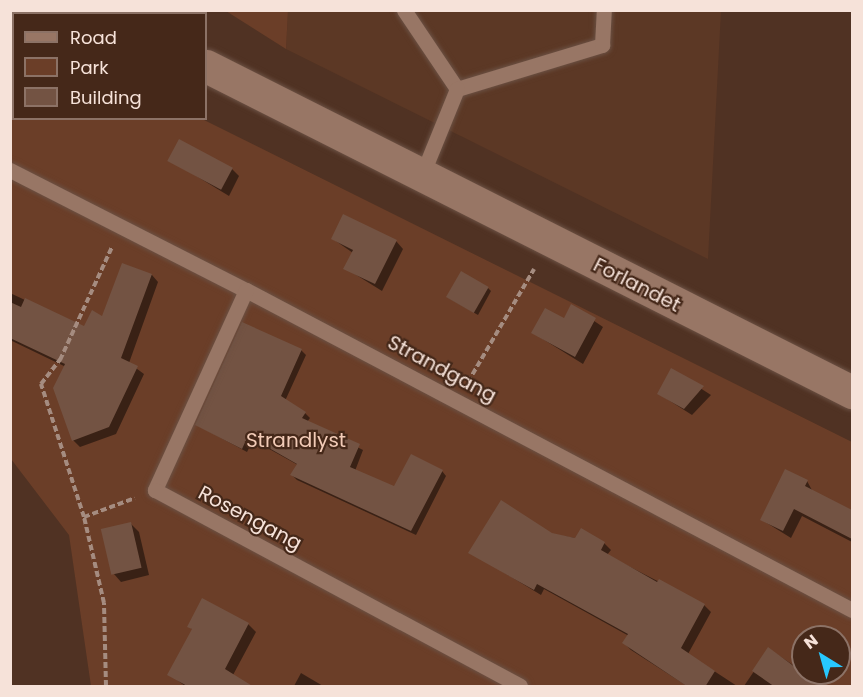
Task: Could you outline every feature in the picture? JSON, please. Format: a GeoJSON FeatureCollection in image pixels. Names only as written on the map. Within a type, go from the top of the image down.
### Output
{"type":"FeatureCollection","features":[{"type":"Feature","properties":{"kind":"street","name":"Forlandet"},"geometry":{"type":"LineString","coordinates":[[207,67],[852,392]]}},
{"type":"Feature","properties":{"kind":"lane"},"geometry":{"type":"LineString","coordinates":[[404,10],[457,89]]}},
{"type":"Feature","properties":{"kind":"lane"},"geometry":{"type":"LineString","coordinates":[[457,89],[602,45],[604,10]]}},
{"type":"Feature","properties":{"kind":"lane"},"geometry":{"type":"LineString","coordinates":[[422,175],[457,89]]}},
{"type":"Feature","properties":{"kind":"lane","name":"Strandgang"},"geometry":{"type":"LineString","coordinates":[[10,170],[246,290],[852,610]]}},
{"type":"Feature","properties":{"kind":"lane"},"geometry":{"type":"LineString","coordinates":[[155,490],[246,290]]}},
{"type":"Feature","properties":{"kind":"lane","name":"Rosengang"},"geometry":{"type":"LineString","coordinates":[[155,490],[520,687]]}},
{"type":"Feature","properties":{"kind":"path"},"geometry":{"type":"LineString","coordinates":[[106,687],[104,603],[84,517],[41,384],[60,360],[121,226]]}},
{"type":"Feature","properties":{"kind":"path"},"geometry":{"type":"LineString","coordinates":[[457,401],[550,241]]}},
{"type":"Feature","properties":{"kind":"path"},"geometry":{"type":"LineString","coordinates":[[84,517],[155,490]]}},
{"type":"Feature","properties":{"kind":"shaded area"},"geometry":{"type":"Polygon","coordinates":[[[288,11],[721,11],[708,259],[286,49],[288,11]]]}},
{"type":"Feature","properties":{"kind":"green space"},"geometry":{"type":"Polygon","coordinates":[[[226,11],[288,11],[286,49],[226,11]]]}},
{"type":"Feature","properties":{"kind":"green space","name":"Strandlyst"},"geometry":{"type":"Polygon","coordinates":[[[11,23],[12,120],[204,120],[852,442],[852,686],[91,686],[69,535],[11,459],[11,23]]]}},
{"type":"Feature","properties":{"kind":"building"},"geometry":{"type":"Polygon","coordinates":[[[179,139],[233,168],[221,190],[167,161],[179,139]]]}},
{"type":"Feature","properties":{"kind":"building"},"geometry":{"type":"Polygon","coordinates":[[[343,214],[397,240],[375,284],[343,269],[353,250],[331,239],[343,214]]]}},
{"type":"Feature","properties":{"kind":"building"},"geometry":{"type":"Polygon","coordinates":[[[122,263],[152,274],[121,358],[138,366],[109,427],[72,441],[53,388],[65,364],[10,338],[10,302],[21,307],[25,298],[84,326],[92,310],[102,316],[122,263]]]}},
{"type":"Feature","properties":{"kind":"building"},"geometry":{"type":"Polygon","coordinates":[[[461,271],[489,287],[474,313],[446,297],[461,271]]]}},
{"type":"Feature","properties":{"kind":"building"},"geometry":{"type":"Polygon","coordinates":[[[571,304],[596,318],[575,357],[531,333],[545,308],[564,318],[571,304]]]}},
{"type":"Feature","properties":{"kind":"building"},"geometry":{"type":"Polygon","coordinates":[[[242,322],[302,349],[281,396],[306,412],[302,418],[360,444],[350,467],[394,486],[411,454],[443,470],[411,531],[290,475],[297,464],[248,436],[242,449],[195,425],[242,322]]]}},
{"type":"Feature","properties":{"kind":"building"},"geometry":{"type":"Polygon","coordinates":[[[671,368],[704,386],[684,409],[657,394],[671,368]]]}},
{"type":"Feature","properties":{"kind":"building"},"geometry":{"type":"Polygon","coordinates":[[[785,469],[808,480],[805,486],[852,510],[852,539],[794,509],[783,531],[760,520],[785,469]]]}},
{"type":"Feature","properties":{"kind":"building"},"geometry":{"type":"Polygon","coordinates":[[[501,500],[552,533],[575,538],[581,528],[605,542],[601,550],[657,582],[659,579],[705,604],[681,648],[715,671],[705,687],[688,687],[622,643],[628,634],[537,584],[534,590],[468,553],[501,500]]]}},
{"type":"Feature","properties":{"kind":"building"},"geometry":{"type":"Polygon","coordinates":[[[131,522],[142,568],[111,575],[101,529],[131,522]]]}},
{"type":"Feature","properties":{"kind":"building"},"geometry":{"type":"Polygon","coordinates":[[[202,598],[249,623],[225,669],[254,687],[189,687],[167,675],[192,629],[187,627],[202,598]]]}},
{"type":"Feature","properties":{"kind":"building"},"geometry":{"type":"Polygon","coordinates":[[[768,647],[791,664],[791,685],[824,685],[827,687],[775,687],[752,671],[768,647]]]}}]}
